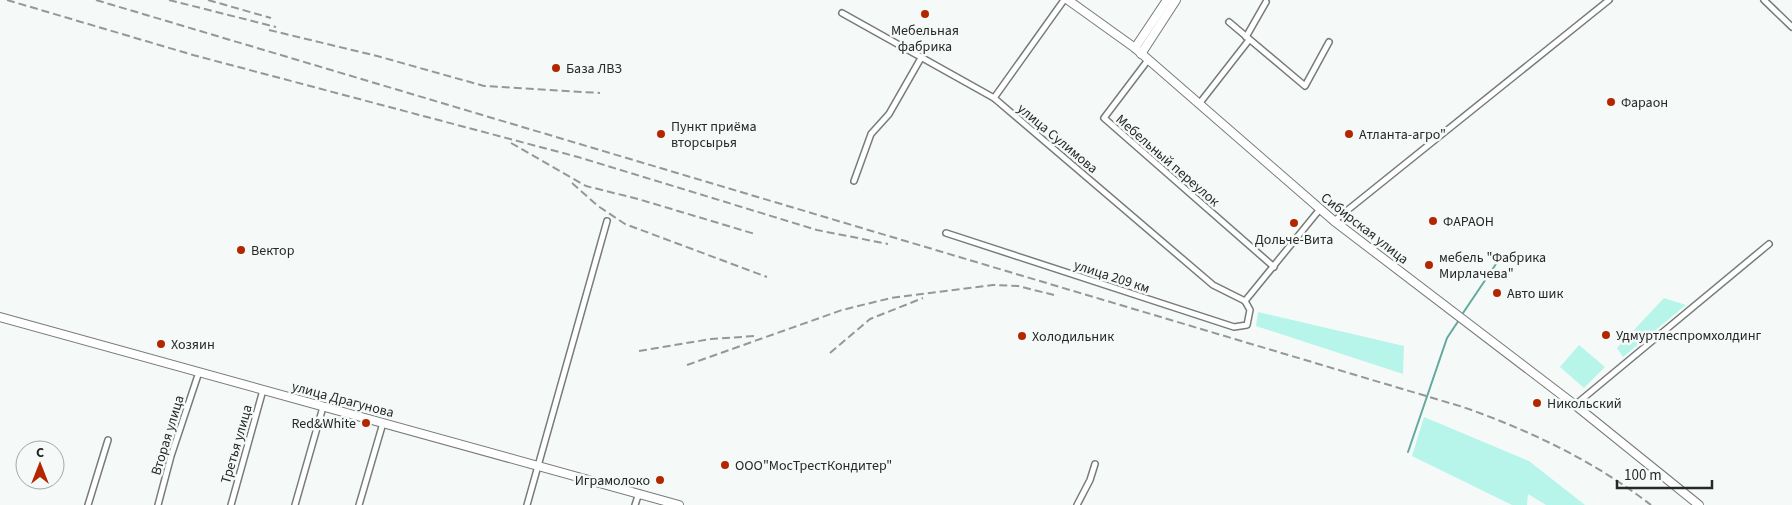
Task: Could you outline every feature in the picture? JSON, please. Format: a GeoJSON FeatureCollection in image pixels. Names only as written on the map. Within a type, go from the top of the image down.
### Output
{"type":"FeatureCollection","features":[{"type":"Feature","properties":{"kind":"main road","name":"Сибирская улица"},"geometry":{"type":"LineString","coordinates":[[1068,0],[1138,51],[1334,221],[1575,405],[1699,505]]}},
{"type":"Feature","properties":{"kind":"main road"},"geometry":{"type":"LineString","coordinates":[[1138,51],[1166,0]]}},
{"type":"Feature","properties":{"kind":"main road"},"geometry":{"type":"LineString","coordinates":[[1138,51],[1176,0]]}},
{"type":"Feature","properties":{"kind":"main road","name":"улица Драгунова"},"geometry":{"type":"LineString","coordinates":[[0,317],[679,505]]}},
{"type":"Feature","properties":{"kind":"street"},"geometry":{"type":"LineString","coordinates":[[994,98],[1064,0]]}},
{"type":"Feature","properties":{"kind":"street"},"geometry":{"type":"LineString","coordinates":[[1334,221],[1608,0]]}},
{"type":"Feature","properties":{"kind":"street"},"geometry":{"type":"LineString","coordinates":[[1764,0],[1792,27]]}},
{"type":"Feature","properties":{"kind":"street"},"geometry":{"type":"LineString","coordinates":[[1199,104],[1248,38],[1266,2]]}},
{"type":"Feature","properties":{"kind":"street","name":"улица Сулимова"},"geometry":{"type":"LineString","coordinates":[[842,13],[994,98],[1213,285],[1245,301]]}},
{"type":"Feature","properties":{"kind":"street"},"geometry":{"type":"LineString","coordinates":[[1229,22],[1305,86],[1329,42]]}},
{"type":"Feature","properties":{"kind":"street"},"geometry":{"type":"LineString","coordinates":[[854,181],[871,134],[889,114],[921,58]]}},
{"type":"Feature","properties":{"kind":"street","name":"Мебельный переулок"},"geometry":{"type":"LineString","coordinates":[[1148,60],[1104,118],[1274,267]]}},
{"type":"Feature","properties":{"kind":"street"},"geometry":{"type":"LineString","coordinates":[[1245,301],[1320,209]]}},
{"type":"Feature","properties":{"kind":"street"},"geometry":{"type":"LineString","coordinates":[[527,505],[607,221]]}},
{"type":"Feature","properties":{"kind":"street","name":"улица 209 км"},"geometry":{"type":"LineString","coordinates":[[946,233],[1234,327],[1248,325],[1250,310],[1245,301]]}},
{"type":"Feature","properties":{"kind":"street"},"geometry":{"type":"LineString","coordinates":[[1575,405],[1769,244]]}},
{"type":"Feature","properties":{"kind":"street","name":"Вторая улица"},"geometry":{"type":"LineString","coordinates":[[158,505],[171,456],[199,372]]}},
{"type":"Feature","properties":{"kind":"street","name":"Третья улица"},"geometry":{"type":"LineString","coordinates":[[231,505],[263,390]]}},
{"type":"Feature","properties":{"kind":"street"},"geometry":{"type":"LineString","coordinates":[[294,505],[323,406]]}},
{"type":"Feature","properties":{"kind":"street"},"geometry":{"type":"LineString","coordinates":[[360,505],[383,423]]}},
{"type":"Feature","properties":{"kind":"street"},"geometry":{"type":"LineString","coordinates":[[88,505],[108,440]]}},
{"type":"Feature","properties":{"kind":"street"},"geometry":{"type":"LineString","coordinates":[[1077,505],[1090,480],[1095,464]]}},
{"type":"Feature","properties":{"kind":"street"},"geometry":{"type":"LineString","coordinates":[[635,505],[639,493]]}},
{"type":"Feature","properties":{"kind":"green space"},"geometry":{"type":"Polygon","coordinates":[[[1664,298],[1686,305],[1623,357],[1617,348],[1664,298]]]}},
{"type":"Feature","properties":{"kind":"green space"},"geometry":{"type":"Polygon","coordinates":[[[1258,312],[1404,346],[1403,374],[1256,326],[1258,312]]]}},
{"type":"Feature","properties":{"kind":"green space"},"geometry":{"type":"Polygon","coordinates":[[[1579,345],[1605,367],[1584,388],[1560,367],[1579,345]]]}},
{"type":"Feature","properties":{"kind":"green space"},"geometry":{"type":"Polygon","coordinates":[[[1424,417],[1529,461],[1585,505],[1546,505],[1528,494],[1527,505],[1512,505],[1412,456],[1424,417]]]}},
{"type":"Feature","properties":{"kind":"waterway"},"geometry":{"type":"LineString","coordinates":[[1461,316],[1496,264]]}},
{"type":"Feature","properties":{"kind":"waterway"},"geometry":{"type":"LineString","coordinates":[[1408,452],[1447,338],[1459,320]]}},
{"type":"Feature","properties":{"kind":"railway"},"geometry":{"type":"LineString","coordinates":[[7,0],[193,55],[578,157],[817,230],[888,244]]}},
{"type":"Feature","properties":{"kind":"railway"},"geometry":{"type":"LineString","coordinates":[[96,0],[1463,407],[1513,426],[1561,448],[1607,474],[1651,505]]}},
{"type":"Feature","properties":{"kind":"railway"},"geometry":{"type":"LineString","coordinates":[[169,0],[276,27]]}},
{"type":"Feature","properties":{"kind":"railway"},"geometry":{"type":"LineString","coordinates":[[208,0],[271,18]]}},
{"type":"Feature","properties":{"kind":"railway"},"geometry":{"type":"LineString","coordinates":[[269,30],[377,56],[484,86],[600,93]]}},
{"type":"Feature","properties":{"kind":"railway"},"geometry":{"type":"LineString","coordinates":[[511,143],[586,186],[638,199],[755,234]]}},
{"type":"Feature","properties":{"kind":"railway"},"geometry":{"type":"LineString","coordinates":[[572,183],[598,206],[625,224],[767,277]]}},
{"type":"Feature","properties":{"kind":"railway"},"geometry":{"type":"LineString","coordinates":[[687,365],[842,310],[891,298],[993,285],[1018,286],[1054,295]]}},
{"type":"Feature","properties":{"kind":"railway"},"geometry":{"type":"LineString","coordinates":[[830,353],[870,319],[923,298]]}},
{"type":"Feature","properties":{"kind":"railway"},"geometry":{"type":"LineString","coordinates":[[639,351],[711,339],[755,336]]}},
{"type":"Feature","properties":{"kind":"place","name":"Мебельная фабрика"},"geometry":{"type":"Point","coordinates":[925,14]}},
{"type":"Feature","properties":{"kind":"place","name":"База ЛВЗ"},"geometry":{"type":"Point","coordinates":[556,68]}},
{"type":"Feature","properties":{"kind":"place","name":"Фараон"},"geometry":{"type":"Point","coordinates":[1611,102]}},
{"type":"Feature","properties":{"kind":"place","name":"Пункт приёма вторсырья"},"geometry":{"type":"Point","coordinates":[661,134]}},
{"type":"Feature","properties":{"kind":"place","name":"Атланта-агро\""},"geometry":{"type":"Point","coordinates":[1349,134]}},
{"type":"Feature","properties":{"kind":"place","name":"ФАРАОН"},"geometry":{"type":"Point","coordinates":[1433,221]}},
{"type":"Feature","properties":{"kind":"place","name":"Дольче-Вита"},"geometry":{"type":"Point","coordinates":[1294,223]}},
{"type":"Feature","properties":{"kind":"place","name":"Вектор"},"geometry":{"type":"Point","coordinates":[241,250]}},
{"type":"Feature","properties":{"kind":"place","name":"мебель \"Фабрика Мирлачева\""},"geometry":{"type":"Point","coordinates":[1429,265]}},
{"type":"Feature","properties":{"kind":"place","name":"Авто шик"},"geometry":{"type":"Point","coordinates":[1497,293]}},
{"type":"Feature","properties":{"kind":"place","name":"Удмуртлеспромхолдинг"},"geometry":{"type":"Point","coordinates":[1606,335]}},
{"type":"Feature","properties":{"kind":"place","name":"Холодильник"},"geometry":{"type":"Point","coordinates":[1022,336]}},
{"type":"Feature","properties":{"kind":"place","name":"Хозяин"},"geometry":{"type":"Point","coordinates":[161,344]}},
{"type":"Feature","properties":{"kind":"place","name":"Никольский"},"geometry":{"type":"Point","coordinates":[1537,403]}},
{"type":"Feature","properties":{"kind":"place","name":"Red&White"},"geometry":{"type":"Point","coordinates":[366,423]}},
{"type":"Feature","properties":{"kind":"place","name":"ООО\"МосТрестКондитер\""},"geometry":{"type":"Point","coordinates":[725,465]}},
{"type":"Feature","properties":{"kind":"place","name":"Играмолоко"},"geometry":{"type":"Point","coordinates":[660,480]}}]}
